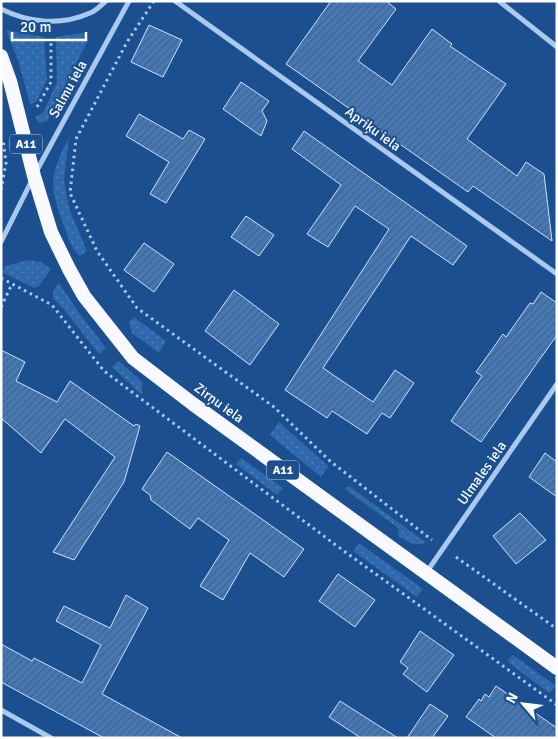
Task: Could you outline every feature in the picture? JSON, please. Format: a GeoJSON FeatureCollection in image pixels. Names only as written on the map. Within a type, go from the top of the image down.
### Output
{"type":"FeatureCollection","features":[{"type":"Feature","properties":{"kind":"highway","name":"Zirņu iela"},"geometry":{"type":"LineString","coordinates":[[1,56],[10,81],[34,176],[51,232],[68,269],[84,296],[133,358],[193,404],[557,668]]}},
{"type":"Feature","properties":{"kind":"street"},"geometry":{"type":"LineString","coordinates":[[1,9],[15,16],[38,22],[63,21],[91,13],[106,1]]}},
{"type":"Feature","properties":{"kind":"street","name":"Salmu iela"},"geometry":{"type":"LineString","coordinates":[[1,242],[34,176],[129,1]]}},
{"type":"Feature","properties":{"kind":"street","name":"Apriķu iela"},"geometry":{"type":"LineString","coordinates":[[175,1],[557,274]]}},
{"type":"Feature","properties":{"kind":"street"},"geometry":{"type":"LineString","coordinates":[[499,1],[557,47]]}},
{"type":"Feature","properties":{"kind":"street","name":"Ulmales iela"},"geometry":{"type":"LineString","coordinates":[[426,574],[557,384]]}},
{"type":"Feature","properties":{"kind":"street"},"geometry":{"type":"LineString","coordinates":[[1,710],[51,738]]}},
{"type":"Feature","properties":{"kind":"path"},"geometry":{"type":"LineString","coordinates":[[154,1],[127,42],[76,139],[70,192],[97,251],[138,308],[274,407],[330,461],[423,533]]}},
{"type":"Feature","properties":{"kind":"path"},"geometry":{"type":"LineString","coordinates":[[37,107],[51,82],[51,41]]}},
{"type":"Feature","properties":{"kind":"path"},"geometry":{"type":"LineString","coordinates":[[1,190],[6,163],[2,137]]}},
{"type":"Feature","properties":{"kind":"path"},"geometry":{"type":"LineString","coordinates":[[1,278],[52,305],[104,371],[337,546],[557,705]]}},
{"type":"Feature","properties":{"kind":"path"},"geometry":{"type":"LineString","coordinates":[[1,307],[12,284]]}},
{"type":"Feature","properties":{"kind":"path"},"geometry":{"type":"LineString","coordinates":[[460,560],[557,629]]}},
{"type":"Feature","properties":{"kind":"shaded area"},"geometry":{"type":"Polygon","coordinates":[[[6,30],[44,37],[47,80],[36,102],[30,104],[18,60],[6,30]]]}},
{"type":"Feature","properties":{"kind":"shaded area"},"geometry":{"type":"Polygon","coordinates":[[[82,33],[87,36],[87,42],[47,121],[39,123],[35,117],[43,113],[57,82],[56,37],[82,33]]]}},
{"type":"Feature","properties":{"kind":"shaded area"},"geometry":{"type":"Polygon","coordinates":[[[69,137],[64,180],[69,208],[87,251],[80,256],[69,240],[56,202],[53,182],[57,163],[69,137]]]}},
{"type":"Feature","properties":{"kind":"shaded area"},"geometry":{"type":"Polygon","coordinates":[[[28,260],[41,262],[51,269],[39,286],[34,288],[2,272],[6,266],[28,260]]]}},
{"type":"Feature","properties":{"kind":"shaded area"},"geometry":{"type":"Polygon","coordinates":[[[59,283],[106,348],[99,354],[53,298],[53,291],[59,283]]]}},
{"type":"Feature","properties":{"kind":"shaded area"},"geometry":{"type":"Polygon","coordinates":[[[134,317],[166,341],[159,353],[132,333],[129,322],[134,317]]]}},
{"type":"Feature","properties":{"kind":"shaded area"},"geometry":{"type":"Polygon","coordinates":[[[119,361],[142,382],[142,395],[112,367],[119,361]]]}},
{"type":"Feature","properties":{"kind":"shaded area"},"geometry":{"type":"Polygon","coordinates":[[[279,422],[328,466],[321,477],[270,435],[279,422]]]}},
{"type":"Feature","properties":{"kind":"shaded area"},"geometry":{"type":"Polygon","coordinates":[[[241,458],[283,488],[277,495],[236,464],[241,458]]]}},
{"type":"Feature","properties":{"kind":"shaded area"},"geometry":{"type":"Polygon","coordinates":[[[349,486],[426,542],[415,544],[399,537],[398,528],[345,489],[349,486]]]}},
{"type":"Feature","properties":{"kind":"shaded area"},"geometry":{"type":"Polygon","coordinates":[[[359,543],[423,589],[417,597],[353,551],[359,543]]]}},
{"type":"Feature","properties":{"kind":"shaded area"},"geometry":{"type":"Polygon","coordinates":[[[513,655],[556,686],[549,693],[507,661],[513,655]]]}},
{"type":"Feature","properties":{"kind":"building"},"geometry":{"type":"Polygon","coordinates":[[[331,1],[386,1],[396,9],[358,61],[392,85],[432,29],[452,44],[450,46],[506,84],[467,139],[517,176],[526,162],[544,174],[552,241],[473,186],[468,192],[286,64],[331,1]]]}},
{"type":"Feature","properties":{"kind":"building"},"geometry":{"type":"Polygon","coordinates":[[[149,25],[182,40],[163,77],[131,62],[149,25]]]}},
{"type":"Feature","properties":{"kind":"building"},"geometry":{"type":"Polygon","coordinates":[[[241,82],[269,101],[262,111],[267,121],[261,136],[223,109],[241,82]]]}},
{"type":"Feature","properties":{"kind":"building"},"geometry":{"type":"Polygon","coordinates":[[[139,114],[183,139],[189,130],[205,139],[166,203],[150,194],[169,162],[126,136],[139,114]]]}},
{"type":"Feature","properties":{"kind":"building"},"geometry":{"type":"Polygon","coordinates":[[[304,131],[467,246],[453,265],[411,236],[323,368],[373,402],[395,370],[414,383],[390,418],[382,413],[367,434],[332,411],[327,418],[285,390],[389,229],[355,206],[328,247],[307,234],[341,185],[292,149],[304,131]]]}},
{"type":"Feature","properties":{"kind":"building"},"geometry":{"type":"Polygon","coordinates":[[[246,216],[274,235],[259,256],[231,237],[246,216]]]}},
{"type":"Feature","properties":{"kind":"building"},"geometry":{"type":"Polygon","coordinates":[[[144,243],[174,264],[154,292],[124,270],[144,243]]]}},
{"type":"Feature","properties":{"kind":"building"},"geometry":{"type":"Polygon","coordinates":[[[234,290],[279,324],[250,365],[205,331],[234,290]]]}},
{"type":"Feature","properties":{"kind":"building"},"geometry":{"type":"Polygon","coordinates":[[[541,292],[557,303],[557,335],[481,442],[451,421],[482,376],[476,372],[503,334],[506,337],[530,303],[533,304],[541,292]]]}},
{"type":"Feature","properties":{"kind":"building"},"geometry":{"type":"Polygon","coordinates":[[[1,350],[25,362],[16,381],[57,402],[70,381],[134,426],[136,424],[140,426],[124,482],[74,560],[53,552],[115,457],[65,419],[41,453],[1,418],[1,350]]]}},
{"type":"Feature","properties":{"kind":"building"},"geometry":{"type":"Polygon","coordinates":[[[167,452],[304,549],[284,577],[250,553],[223,600],[200,586],[229,540],[198,518],[190,529],[151,500],[150,495],[142,489],[167,452]]]}},
{"type":"Feature","properties":{"kind":"building"},"geometry":{"type":"Polygon","coordinates":[[[545,453],[557,462],[557,497],[529,477],[545,453]]]}},
{"type":"Feature","properties":{"kind":"building"},"geometry":{"type":"Polygon","coordinates":[[[520,513],[546,540],[516,564],[493,536],[520,513]]]}},
{"type":"Feature","properties":{"kind":"building"},"geometry":{"type":"Polygon","coordinates":[[[338,574],[375,600],[355,627],[319,601],[338,574]]]}},
{"type":"Feature","properties":{"kind":"building"},"geometry":{"type":"Polygon","coordinates":[[[126,595],[148,608],[102,694],[182,738],[104,738],[1,682],[1,644],[32,661],[34,658],[82,683],[101,645],[56,621],[64,606],[110,628],[126,595]]]}},
{"type":"Feature","properties":{"kind":"building"},"geometry":{"type":"Polygon","coordinates":[[[420,631],[454,655],[427,692],[403,674],[408,668],[400,662],[420,631]]]}},
{"type":"Feature","properties":{"kind":"building"},"geometry":{"type":"Polygon","coordinates":[[[496,686],[557,728],[557,738],[496,738],[466,717],[479,699],[481,701],[485,694],[489,697],[496,686]]]}},
{"type":"Feature","properties":{"kind":"building"},"geometry":{"type":"Polygon","coordinates":[[[340,701],[398,738],[361,738],[329,717],[340,701]]]}},
{"type":"Feature","properties":{"kind":"building"},"geometry":{"type":"Polygon","coordinates":[[[430,704],[448,716],[432,738],[407,738],[430,704]]]}}]}
